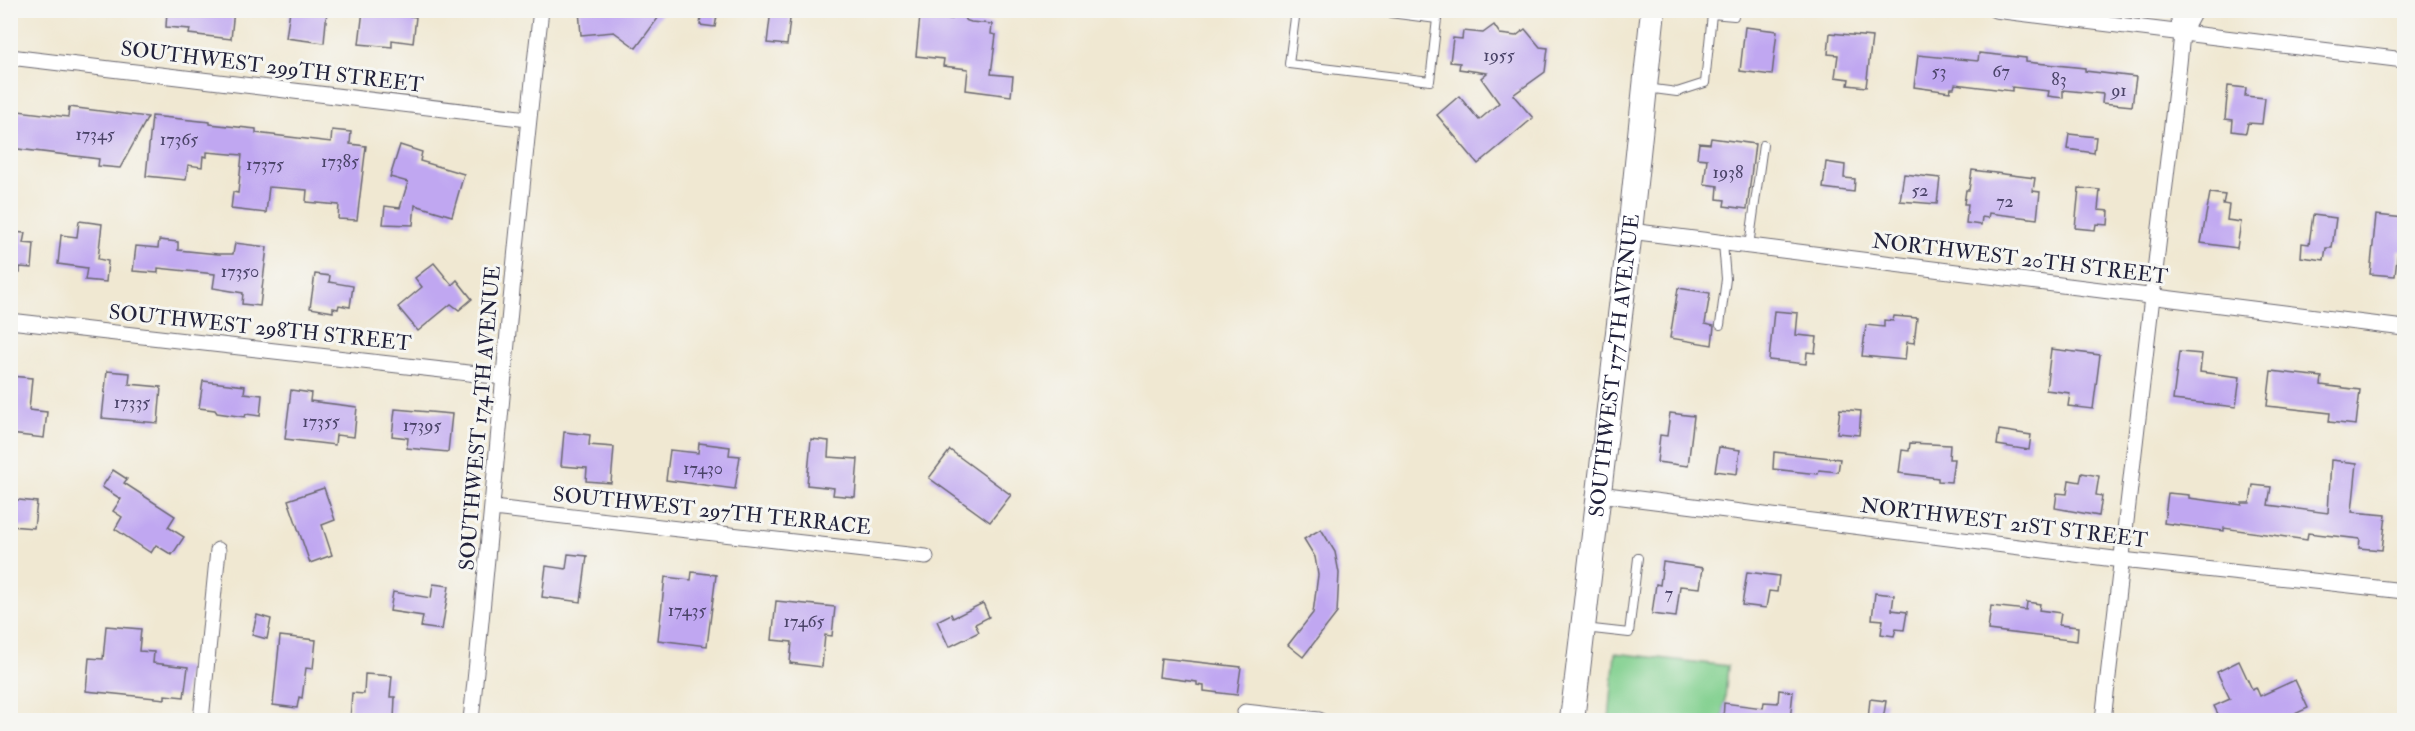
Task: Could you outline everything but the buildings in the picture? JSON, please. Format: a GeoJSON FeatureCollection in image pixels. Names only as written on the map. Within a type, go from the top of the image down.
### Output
{"type":"FeatureCollection","features":[{"type":"Feature","properties":{"kind":"highway","name":"SOUTHWEST 177TH AVENUE"},"geometry":{"type":"LineString","coordinates":[[1572,720],[1630,231],[1653,10]]}},
{"type":"Feature","properties":{"kind":"street","name":"SOUTHWEST 174TH AVENUE"},"geometry":{"type":"LineString","coordinates":[[471,720],[493,508],[528,119],[541,10]]}},
{"type":"Feature","properties":{"kind":"street"},"geometry":{"type":"LineString","coordinates":[[1995,10],[2404,60]]}},
{"type":"Feature","properties":{"kind":"street"},"geometry":{"type":"LineString","coordinates":[[2103,720],[2182,34],[2177,10]]}},
{"type":"Feature","properties":{"kind":"street"},"geometry":{"type":"LineString","coordinates":[[2182,34],[2195,10]]}},
{"type":"Feature","properties":{"kind":"street","name":"SOUTHWEST 299TH STREET"},"geometry":{"type":"LineString","coordinates":[[10,57],[528,119]]}},
{"type":"Feature","properties":{"kind":"street","name":"NORTHWEST 20TH STREET"},"geometry":{"type":"LineString","coordinates":[[1630,231],[2404,328]]}},
{"type":"Feature","properties":{"kind":"street","name":"SOUTHWEST 298TH STREET"},"geometry":{"type":"LineString","coordinates":[[10,321],[504,377]]}},
{"type":"Feature","properties":{"kind":"street","name":"NORTHWEST 21ST STREET"},"geometry":{"type":"LineString","coordinates":[[1599,494],[2122,560],[2404,591]]}},
{"type":"Feature","properties":{"kind":"street","name":"SOUTHWEST 297TH TERRACE"},"geometry":{"type":"LineString","coordinates":[[493,508],[926,557]]}},
{"type":"Feature","properties":{"kind":"street"},"geometry":{"type":"LineString","coordinates":[[201,720],[218,550]]}},
{"type":"Feature","properties":{"kind":"street"},"geometry":{"type":"LineString","coordinates":[[1245,712],[1319,720]]}},
{"type":"Feature","properties":{"kind":"lane"},"geometry":{"type":"LineString","coordinates":[[1296,10],[1289,64],[1430,81],[1438,15],[1366,10]]}},
{"type":"Feature","properties":{"kind":"lane"},"geometry":{"type":"LineString","coordinates":[[1644,88],[1677,92],[1705,83],[1712,14],[1734,16],[1735,10]]}},
{"type":"Feature","properties":{"kind":"lane"},"geometry":{"type":"LineString","coordinates":[[1749,246],[1762,145]]}},
{"type":"Feature","properties":{"kind":"lane"},"geometry":{"type":"LineString","coordinates":[[1720,325],[1726,279],[1723,243]]}},
{"type":"Feature","properties":{"kind":"lane"},"geometry":{"type":"LineString","coordinates":[[1583,628],[1629,633],[1638,558]]}},
{"type":"Feature","properties":{"kind":"green space"},"geometry":{"type":"Polygon","coordinates":[[[1615,653],[1728,666],[1723,720],[1609,720],[1615,653]]]}}]}
